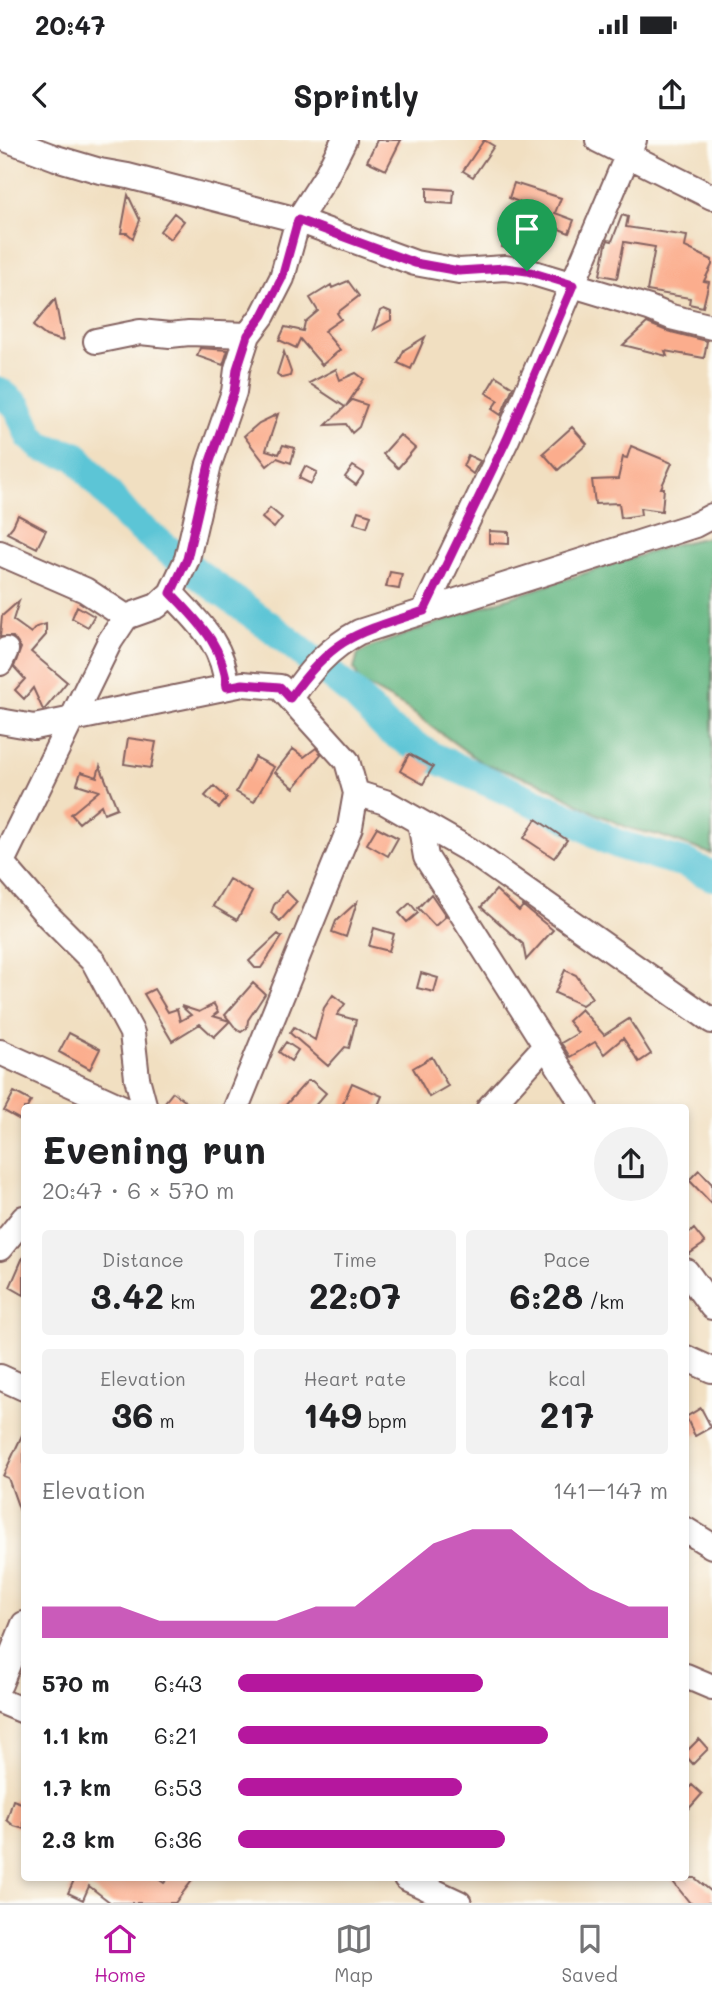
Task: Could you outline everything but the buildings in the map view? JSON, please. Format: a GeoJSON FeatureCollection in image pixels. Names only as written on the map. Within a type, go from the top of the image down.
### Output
{"type":"FeatureCollection","features":[{"type":"Feature","properties":{"kind":"street"},"geometry":{"type":"LineString","coordinates":[[8,140],[100,171],[298,220],[415,263],[459,271],[516,270],[712,327]]}},
{"type":"Feature","properties":{"kind":"street"},"geometry":{"type":"LineString","coordinates":[[144,1104],[137,1078],[132,1033],[94,962],[1,864],[105,649],[126,617],[157,606],[171,593],[187,559],[209,464],[234,392],[237,369],[248,335],[263,315],[282,278],[298,220],[326,177],[344,140]]}},
{"type":"Feature","properties":{"kind":"street"},"geometry":{"type":"LineString","coordinates":[[598,140],[631,147],[712,197]]}},
{"type":"Feature","properties":{"kind":"street"},"geometry":{"type":"LineString","coordinates":[[424,611],[507,439],[631,147]]}},
{"type":"Feature","properties":{"kind":"street"},"geometry":{"type":"LineString","coordinates":[[96,341],[140,332],[170,335],[248,335]]}},
{"type":"Feature","properties":{"kind":"street"},"geometry":{"type":"LineString","coordinates":[[290,698],[318,662],[359,632],[695,525],[712,516]]}},
{"type":"Feature","properties":{"kind":"street"},"geometry":{"type":"LineString","coordinates":[[0,553],[85,590],[126,617]]}},
{"type":"Feature","properties":{"kind":"street"},"geometry":{"type":"LineString","coordinates":[[171,593],[206,629],[225,667],[227,687]]}},
{"type":"Feature","properties":{"kind":"street"},"geometry":{"type":"LineString","coordinates":[[0,721],[34,727],[243,684],[280,687],[347,761],[356,793],[350,827],[238,1104]]}},
{"type":"Feature","properties":{"kind":"street"},"geometry":{"type":"LineString","coordinates":[[356,793],[385,802],[469,850],[712,1021]]}},
{"type":"Feature","properties":{"kind":"street"},"geometry":{"type":"LineString","coordinates":[[420,822],[426,857],[583,1104]]}},
{"type":"Feature","properties":{"kind":"street"},"geometry":{"type":"LineString","coordinates":[[493,1104],[546,1045]]}},
{"type":"Feature","properties":{"kind":"street"},"geometry":{"type":"LineString","coordinates":[[0,1052],[91,1101]]}},
{"type":"Feature","properties":{"kind":"street"},"geometry":{"type":"LineString","coordinates":[[0,1248],[21,1222]]}},
{"type":"Feature","properties":{"kind":"street"},"geometry":{"type":"LineString","coordinates":[[689,1275],[712,1307]]}},
{"type":"Feature","properties":{"kind":"street"},"geometry":{"type":"LineString","coordinates":[[689,1359],[712,1370]]}},
{"type":"Feature","properties":{"kind":"street"},"geometry":{"type":"LineString","coordinates":[[0,1377],[21,1387]]}},
{"type":"Feature","properties":{"kind":"street"},"geometry":{"type":"LineString","coordinates":[[689,1532],[712,1546]]}},
{"type":"Feature","properties":{"kind":"street"},"geometry":{"type":"LineString","coordinates":[[0,1684],[21,1632]]}},
{"type":"Feature","properties":{"kind":"street"},"geometry":{"type":"LineString","coordinates":[[689,1677],[712,1688]]}},
{"type":"Feature","properties":{"kind":"street"},"geometry":{"type":"LineString","coordinates":[[0,1701],[21,1711]]}},
{"type":"Feature","properties":{"kind":"street"},"geometry":{"type":"LineString","coordinates":[[412,1881],[446,1900]]}},
{"type":"Feature","properties":{"kind":"green space"},"geometry":{"type":"Polygon","coordinates":[[[712,536],[712,854],[658,835],[631,829],[597,814],[543,784],[482,763],[405,707],[360,682],[354,669],[358,654],[371,647],[499,601],[672,545],[712,536]]]}},
{"type":"Feature","properties":{"kind":"waterway"},"geometry":{"type":"LineString","coordinates":[[0,392],[18,407],[30,436],[43,448],[76,456],[128,518],[354,694],[388,729],[433,757],[576,821],[608,840],[685,863],[712,876]]}},
{"type":"Feature","properties":{"kind":"route"},"geometry":{"type":"LineString","coordinates":[[298,220],[415,263],[459,271],[505,268],[527,271],[573,285],[507,439],[424,611],[359,632],[346,639],[318,662],[290,698],[280,687],[243,684],[227,687],[225,667],[218,649],[206,629],[171,593],[187,559],[209,464],[234,392],[237,369],[248,335],[263,315],[282,278],[298,220]]}}]}
